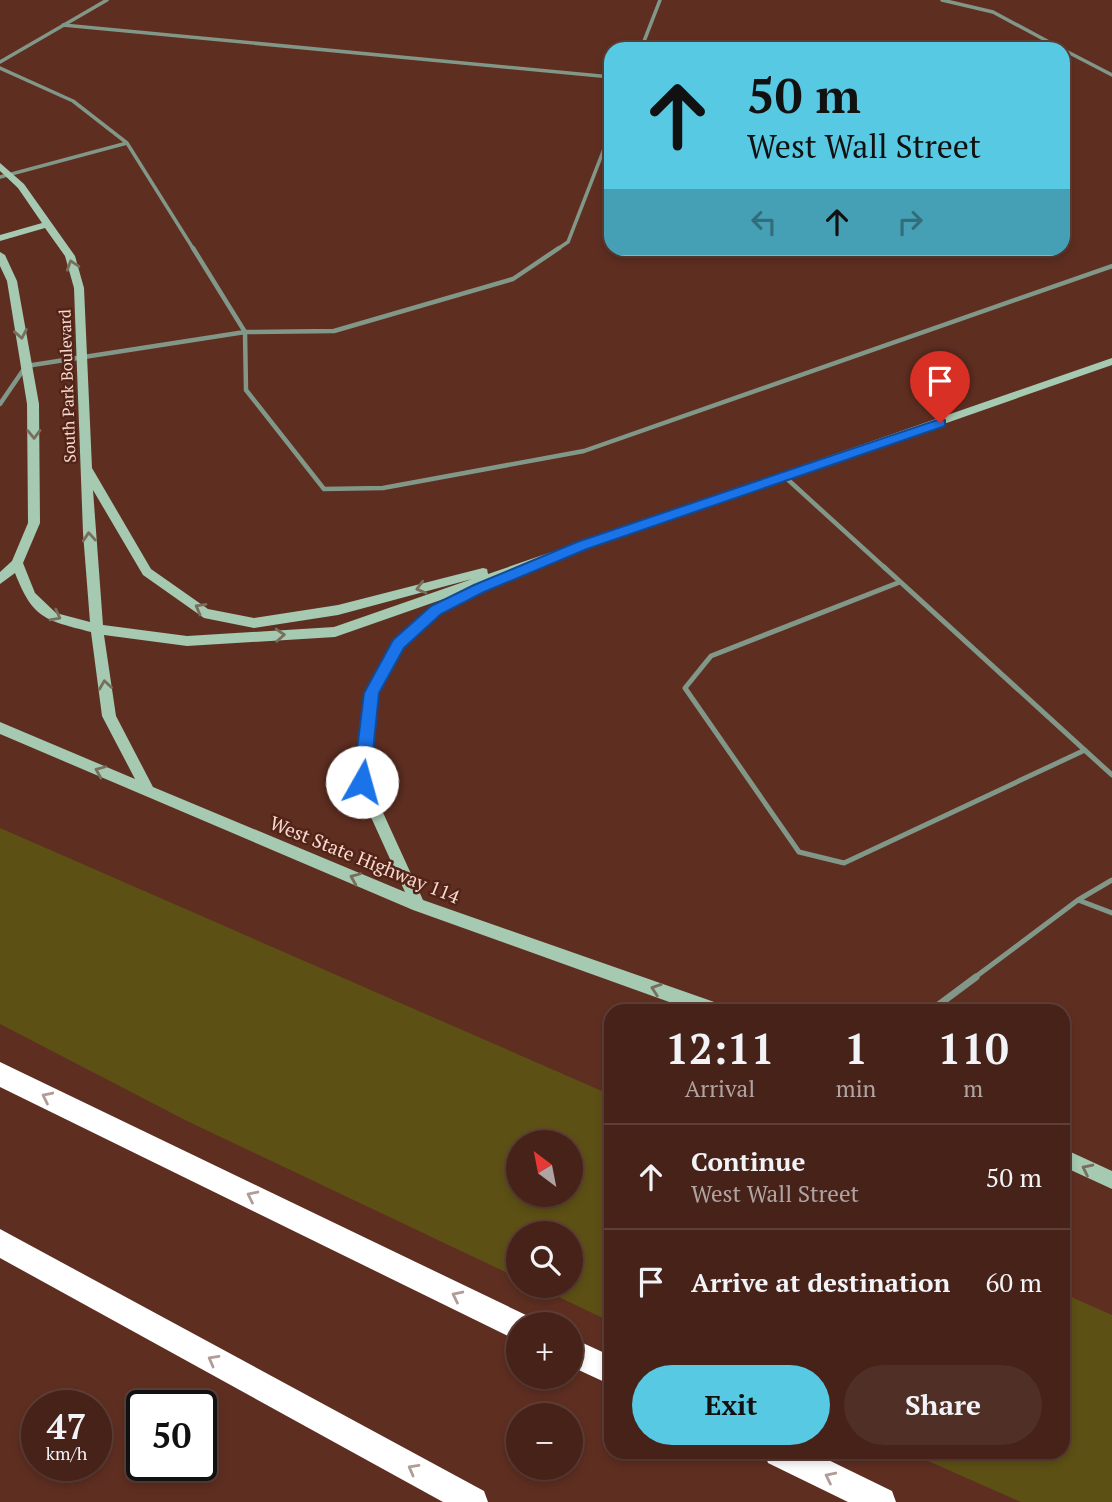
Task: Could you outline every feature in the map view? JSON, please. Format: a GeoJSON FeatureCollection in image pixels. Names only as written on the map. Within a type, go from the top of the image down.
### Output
{"type":"FeatureCollection","features":[{"type":"Feature","properties":{"kind":"highway"},"geometry":{"type":"LineString","coordinates":[[0,1074],[506,1320]]}},
{"type":"Feature","properties":{"kind":"highway"},"geometry":{"type":"LineString","coordinates":[[0,1243],[473,1502]]}},
{"type":"Feature","properties":{"kind":"highway"},"geometry":{"type":"LineString","coordinates":[[583,1357],[604,1368]]}},
{"type":"Feature","properties":{"kind":"highway"},"geometry":{"type":"LineString","coordinates":[[793,1459],[881,1502]]}},
{"type":"Feature","properties":{"kind":"main road","name":"South Park Boulevard"},"geometry":{"type":"LineString","coordinates":[[0,166],[4,175],[21,186],[70,256],[79,288],[97,629],[109,716],[149,792]]}},
{"type":"Feature","properties":{"kind":"main road"},"geometry":{"type":"LineString","coordinates":[[0,238],[48,224]]}},
{"type":"Feature","properties":{"kind":"main road","name":"South Park Boulevard"},"geometry":{"type":"LineString","coordinates":[[0,255],[12,281],[33,404],[34,523],[17,563]]}},
{"type":"Feature","properties":{"kind":"main road"},"geometry":{"type":"LineString","coordinates":[[0,579],[17,563],[30,595],[52,617],[97,629],[187,640],[335,632],[1112,361]]}},
{"type":"Feature","properties":{"kind":"main road"},"geometry":{"type":"LineString","coordinates":[[87,469],[147,572],[204,613],[254,623],[338,610],[582,545]]}},
{"type":"Feature","properties":{"kind":"main road"},"geometry":{"type":"LineString","coordinates":[[418,905],[362,782],[372,693],[398,644],[436,610],[582,545]]}},
{"type":"Feature","properties":{"kind":"main road","name":"West State Highway 114"},"geometry":{"type":"LineString","coordinates":[[0,728],[418,905],[697,1004]]}},
{"type":"Feature","properties":{"kind":"main road"},"geometry":{"type":"LineString","coordinates":[[1070,1161],[1112,1180]]}},
{"type":"Feature","properties":{"kind":"lane"},"geometry":{"type":"LineString","coordinates":[[0,62],[107,0]]}},
{"type":"Feature","properties":{"kind":"lane"},"geometry":{"type":"LineString","coordinates":[[644,42],[660,0]]}},
{"type":"Feature","properties":{"kind":"lane"},"geometry":{"type":"LineString","coordinates":[[942,0],[993,12],[1049,42]]}},
{"type":"Feature","properties":{"kind":"lane"},"geometry":{"type":"LineString","coordinates":[[63,25],[604,76]]}},
{"type":"Feature","properties":{"kind":"lane"},"geometry":{"type":"LineString","coordinates":[[1070,53],[1112,75]]}},
{"type":"Feature","properties":{"kind":"lane"},"geometry":{"type":"LineString","coordinates":[[0,68],[73,101],[127,143],[245,332],[246,390],[324,489],[383,488],[584,451],[1112,266]]}},
{"type":"Feature","properties":{"kind":"lane"},"geometry":{"type":"LineString","coordinates":[[4,175],[127,143]]}},
{"type":"Feature","properties":{"kind":"lane"},"geometry":{"type":"LineString","coordinates":[[0,404],[26,366],[245,332],[334,331],[513,279],[568,242],[604,149]]}},
{"type":"Feature","properties":{"kind":"lane"},"geometry":{"type":"LineString","coordinates":[[785,477],[1112,775]]}},
{"type":"Feature","properties":{"kind":"lane"},"geometry":{"type":"LineString","coordinates":[[900,582],[711,656],[685,688],[799,852],[844,863],[1085,750]]}},
{"type":"Feature","properties":{"kind":"lane"},"geometry":{"type":"LineString","coordinates":[[940,1004],[1078,900],[1112,880]]}},
{"type":"Feature","properties":{"kind":"lane"},"geometry":{"type":"LineString","coordinates":[[1078,900],[1112,913]]}},
{"type":"Feature","properties":{"kind":"shaded area"},"geometry":{"type":"Polygon","coordinates":[[[0,828],[604,1092],[604,1319],[561,1298],[583,1298],[583,1221],[506,1221],[506,1272],[187,1121],[0,1024],[0,828]]]}},
{"type":"Feature","properties":{"kind":"shaded area"},"geometry":{"type":"Polygon","coordinates":[[[1070,1297],[1112,1315],[1112,1502],[1021,1502],[924,1459],[1070,1459],[1070,1297]]]}},
{"type":"Feature","properties":{"kind":"route"},"geometry":{"type":"LineString","coordinates":[[362,782],[372,693],[398,644],[436,610],[582,545],[940,423]]}}]}
